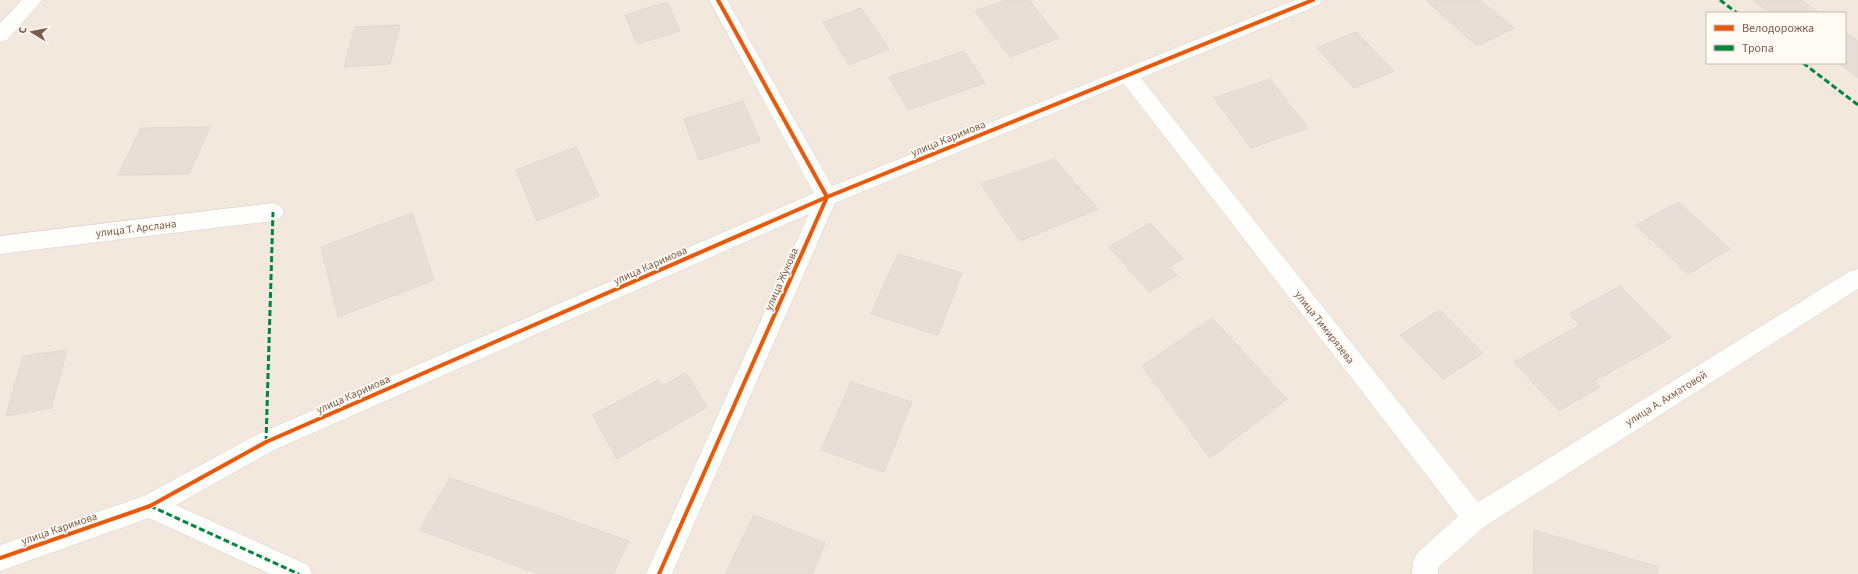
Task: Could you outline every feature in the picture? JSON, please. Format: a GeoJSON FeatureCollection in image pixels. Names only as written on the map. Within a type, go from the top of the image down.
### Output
{"type":"FeatureCollection","features":[{"type":"Feature","properties":{"kind":"street"},"geometry":{"type":"LineString","coordinates":[[0,34],[33,0]]}},
{"type":"Feature","properties":{"kind":"street"},"geometry":{"type":"LineString","coordinates":[[718,0],[827,197]]}},
{"type":"Feature","properties":{"kind":"street","name":"улица Каримова"},"geometry":{"type":"LineString","coordinates":[[0,558],[150,506],[266,442],[827,197],[1313,0]]}},
{"type":"Feature","properties":{"kind":"street","name":"улица Тимирязева"},"geometry":{"type":"LineString","coordinates":[[1128,75],[1475,518]]}},
{"type":"Feature","properties":{"kind":"street","name":"улица Жукова"},"geometry":{"type":"LineString","coordinates":[[659,574],[827,197]]}},
{"type":"Feature","properties":{"kind":"street","name":"улица Т. Арслана"},"geometry":{"type":"LineString","coordinates":[[0,245],[273,212]]}},
{"type":"Feature","properties":{"kind":"street","name":"улица А. Ахматовой"},"geometry":{"type":"LineString","coordinates":[[1475,518],[1858,278]]}},
{"type":"Feature","properties":{"kind":"street"},"geometry":{"type":"LineString","coordinates":[[150,506],[299,574]]}},
{"type":"Feature","properties":{"kind":"street"},"geometry":{"type":"LineString","coordinates":[[1425,574],[1426,562],[1475,518]]}},
{"type":"Feature","properties":{"kind":"shaded area"},"geometry":{"type":"Polygon","coordinates":[[[0,0],[1858,0],[1858,574],[0,574],[0,0]]]}},
{"type":"Feature","properties":{"kind":"building"},"geometry":{"type":"Polygon","coordinates":[[[1006,0],[1029,0],[1059,38],[1010,57],[975,11],[1006,0]]]}},
{"type":"Feature","properties":{"kind":"building"},"geometry":{"type":"Polygon","coordinates":[[[1426,0],[1480,0],[1514,28],[1477,46],[1426,0]]]}},
{"type":"Feature","properties":{"kind":"building"},"geometry":{"type":"Polygon","coordinates":[[[1753,0],[1801,0],[1818,12],[1769,12],[1753,0]]]}},
{"type":"Feature","properties":{"kind":"building"},"geometry":{"type":"Polygon","coordinates":[[[667,2],[680,31],[637,44],[625,15],[667,2]]]}},
{"type":"Feature","properties":{"kind":"building"},"geometry":{"type":"Polygon","coordinates":[[[861,8],[889,49],[849,65],[823,22],[861,8]]]}},
{"type":"Feature","properties":{"kind":"building"},"geometry":{"type":"Polygon","coordinates":[[[400,25],[390,64],[344,67],[355,27],[400,25]]]}},
{"type":"Feature","properties":{"kind":"building"},"geometry":{"type":"Polygon","coordinates":[[[1356,32],[1394,71],[1354,88],[1317,48],[1356,32]]]}},
{"type":"Feature","properties":{"kind":"building"},"geometry":{"type":"Polygon","coordinates":[[[1846,32],[1858,41],[1858,78],[1839,64],[1846,64],[1846,32]]]}},
{"type":"Feature","properties":{"kind":"building"},"geometry":{"type":"Polygon","coordinates":[[[964,51],[985,83],[908,110],[889,77],[964,51]]]}},
{"type":"Feature","properties":{"kind":"building"},"geometry":{"type":"Polygon","coordinates":[[[1270,79],[1308,128],[1251,148],[1214,98],[1270,79]]]}},
{"type":"Feature","properties":{"kind":"building"},"geometry":{"type":"Polygon","coordinates":[[[743,101],[760,141],[699,160],[684,119],[743,101]]]}},
{"type":"Feature","properties":{"kind":"building"},"geometry":{"type":"Polygon","coordinates":[[[210,127],[189,174],[118,175],[141,128],[210,127]]]}},
{"type":"Feature","properties":{"kind":"building"},"geometry":{"type":"Polygon","coordinates":[[[576,147],[599,196],[537,221],[516,170],[576,147]]]}},
{"type":"Feature","properties":{"kind":"building"},"geometry":{"type":"Polygon","coordinates":[[[1054,159],[1098,209],[1020,241],[981,184],[1054,159]]]}},
{"type":"Feature","properties":{"kind":"building"},"geometry":{"type":"Polygon","coordinates":[[[1678,202],[1730,249],[1688,274],[1636,225],[1678,202]]]}},
{"type":"Feature","properties":{"kind":"building"},"geometry":{"type":"Polygon","coordinates":[[[412,213],[434,280],[338,317],[321,247],[412,213]]]}},
{"type":"Feature","properties":{"kind":"building"},"geometry":{"type":"Polygon","coordinates":[[[1150,223],[1183,259],[1169,267],[1177,275],[1149,292],[1109,247],[1150,223]]]}},
{"type":"Feature","properties":{"kind":"building"},"geometry":{"type":"Polygon","coordinates":[[[898,254],[962,273],[938,335],[871,314],[898,254]]]}},
{"type":"Feature","properties":{"kind":"building"},"geometry":{"type":"Polygon","coordinates":[[[1620,286],[1671,338],[1594,381],[1600,387],[1559,411],[1514,362],[1580,325],[1569,314],[1620,286]]]}},
{"type":"Feature","properties":{"kind":"building"},"geometry":{"type":"Polygon","coordinates":[[[1440,310],[1483,353],[1443,379],[1400,335],[1440,310]]]}},
{"type":"Feature","properties":{"kind":"building"},"geometry":{"type":"Polygon","coordinates":[[[1212,318],[1287,399],[1210,458],[1142,366],[1212,318]]]}},
{"type":"Feature","properties":{"kind":"building"},"geometry":{"type":"Polygon","coordinates":[[[67,350],[51,408],[6,416],[23,356],[67,350]]]}},
{"type":"Feature","properties":{"kind":"building"},"geometry":{"type":"Polygon","coordinates":[[[686,373],[707,407],[617,459],[593,415],[658,380],[662,386],[686,373]]]}},
{"type":"Feature","properties":{"kind":"building"},"geometry":{"type":"Polygon","coordinates":[[[851,382],[912,402],[884,472],[821,450],[851,382]]]}},
{"type":"Feature","properties":{"kind":"building"},"geometry":{"type":"Polygon","coordinates":[[[450,478],[629,541],[613,574],[539,574],[419,530],[450,478]]]}},
{"type":"Feature","properties":{"kind":"building"},"geometry":{"type":"Polygon","coordinates":[[[754,515],[825,543],[812,574],[725,574],[754,515]]]}},
{"type":"Feature","properties":{"kind":"building"},"geometry":{"type":"Polygon","coordinates":[[[1534,530],[1658,567],[1657,574],[1533,574],[1534,530]]]}},
{"type":"Feature","properties":{"kind":"marked path"},"geometry":{"type":"LineString","coordinates":[[1720,0],[1736,12]]}},
{"type":"Feature","properties":{"kind":"marked path"},"geometry":{"type":"LineString","coordinates":[[1804,64],[1858,105]]}},
{"type":"Feature","properties":{"kind":"marked path"},"geometry":{"type":"LineString","coordinates":[[266,442],[273,212]]}},
{"type":"Feature","properties":{"kind":"marked path"},"geometry":{"type":"LineString","coordinates":[[150,506],[299,574]]}},
{"type":"Feature","properties":{"kind":"cycle path"},"geometry":{"type":"LineString","coordinates":[[659,574],[827,197],[718,0]]}},
{"type":"Feature","properties":{"kind":"cycle path"},"geometry":{"type":"LineString","coordinates":[[0,558],[150,506],[266,442],[827,197],[1313,0]]}}]}
